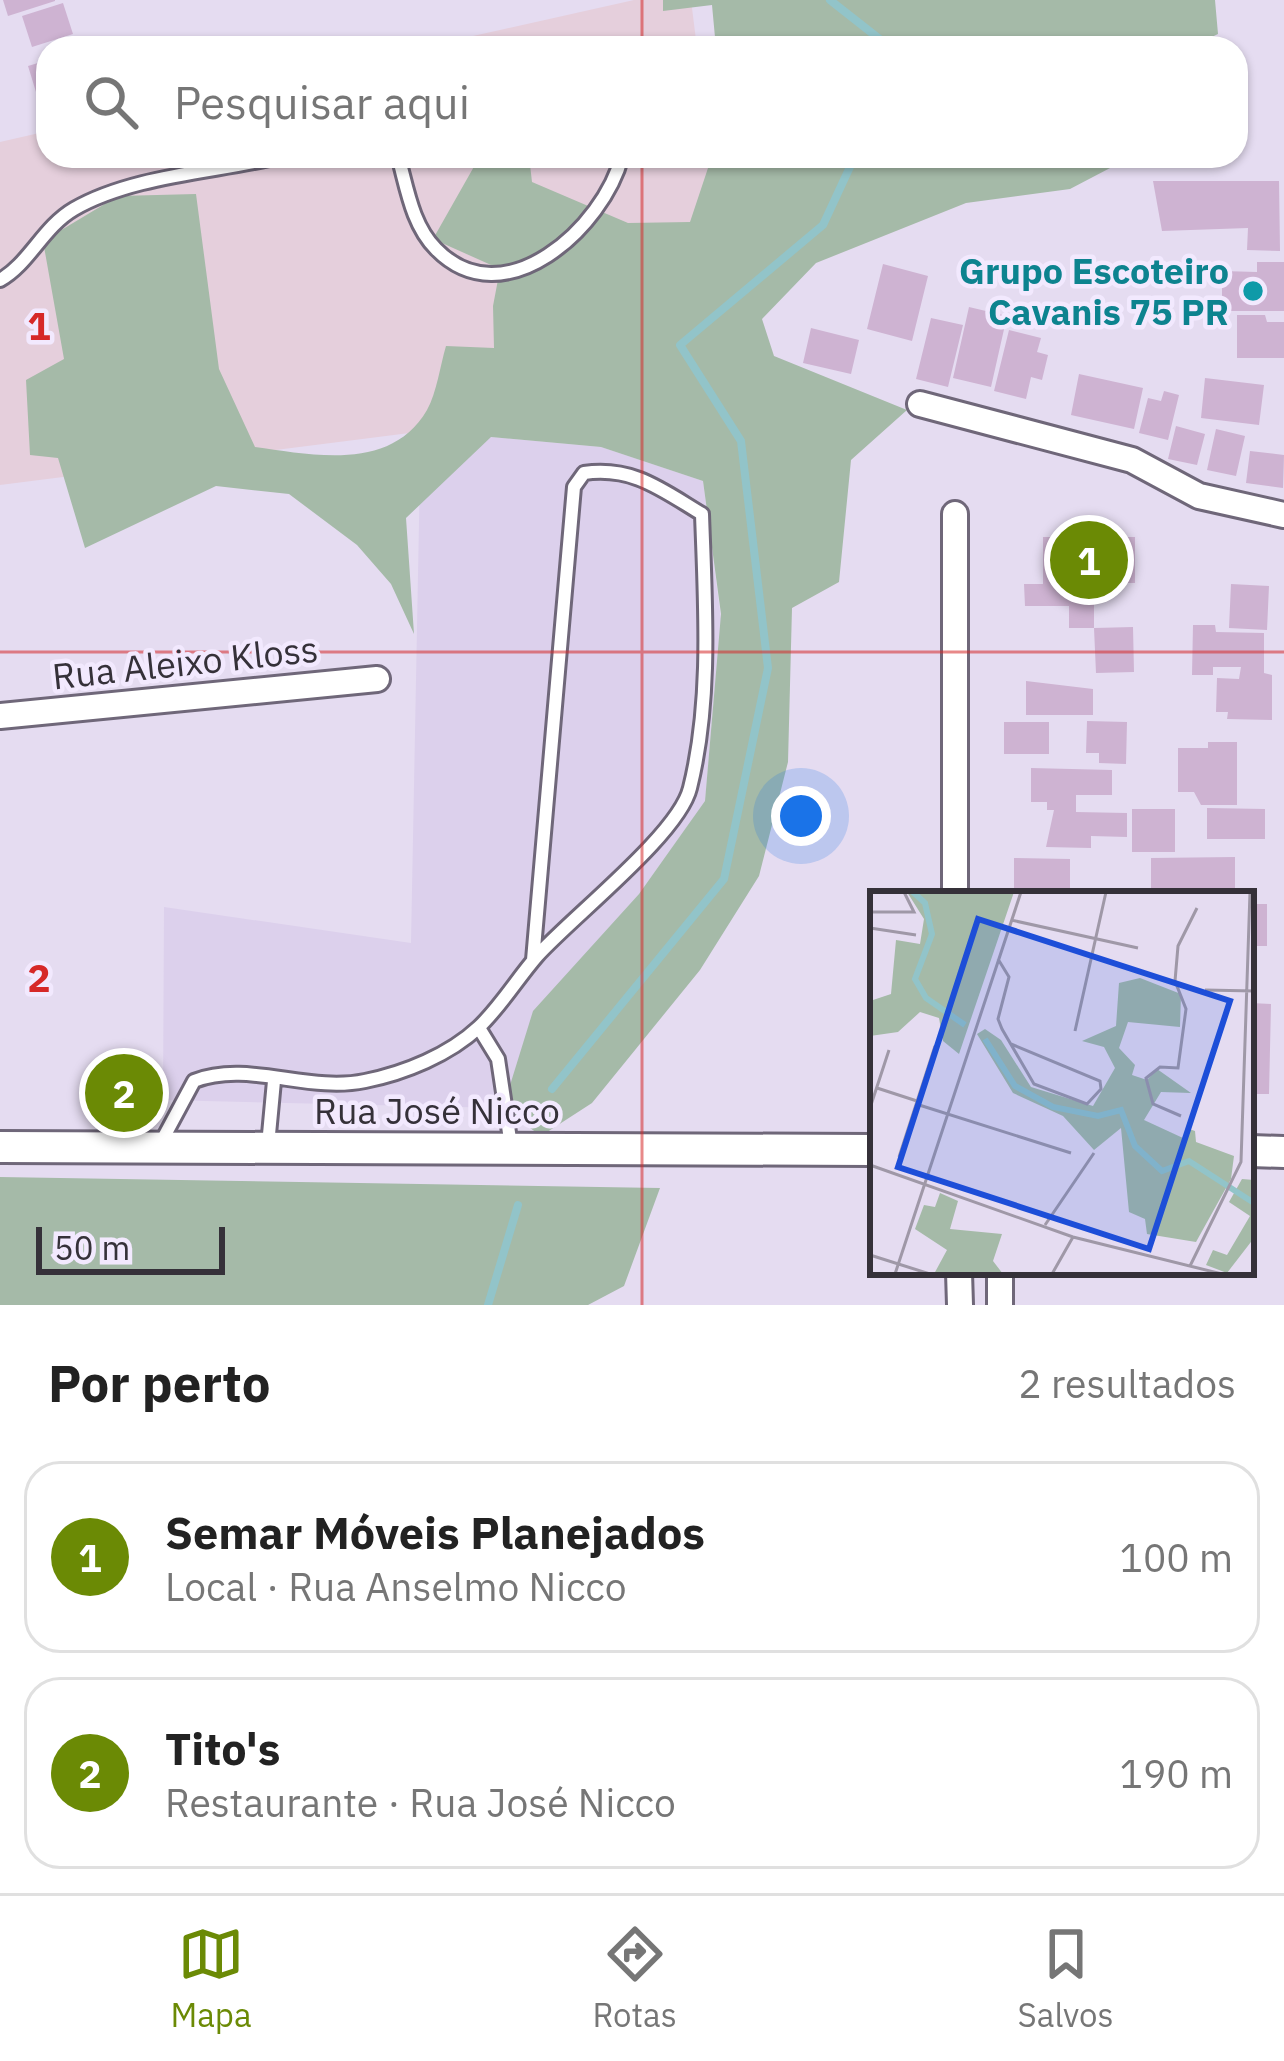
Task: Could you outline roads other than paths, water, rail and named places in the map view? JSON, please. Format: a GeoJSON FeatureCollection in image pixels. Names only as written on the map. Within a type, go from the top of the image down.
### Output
{"type":"FeatureCollection","features":[{"type":"Feature","properties":{"kind":"street"},"geometry":{"type":"LineString","coordinates":[[920,404],[1132,460],[1199,496],[1284,515]]}},
{"type":"Feature","properties":{"kind":"street"},"geometry":{"type":"LineString","coordinates":[[955,514],[955,891]]}},
{"type":"Feature","properties":{"kind":"street","name":"Rua Aleixo Kloss"},"geometry":{"type":"LineString","coordinates":[[0,716],[376,679]]}},
{"type":"Feature","properties":{"kind":"street","name":"Rua José Nicco"},"geometry":{"type":"LineString","coordinates":[[0,1148],[870,1150]]}},
{"type":"Feature","properties":{"kind":"street"},"geometry":{"type":"LineString","coordinates":[[959,1275],[960,1305]]}},
{"type":"Feature","properties":{"kind":"lane"},"geometry":{"type":"LineString","coordinates":[[0,280],[53,222],[79,206],[107,194],[227,168]]}},
{"type":"Feature","properties":{"kind":"lane"},"geometry":{"type":"LineString","coordinates":[[401,168],[418,226],[456,266],[490,276],[519,269],[588,225],[619,168]]}},
{"type":"Feature","properties":{"kind":"lane"},"geometry":{"type":"LineString","coordinates":[[158,1148],[194,1081],[225,1069],[274,1081],[362,1082],[437,1058],[479,1028],[533,960],[649,845],[689,793],[706,636],[702,514],[646,478],[611,469],[584,473],[574,487],[533,960]]}},
{"type":"Feature","properties":{"kind":"lane"},"geometry":{"type":"LineString","coordinates":[[479,1028],[498,1059],[511,1149]]}},
{"type":"Feature","properties":{"kind":"lane"},"geometry":{"type":"LineString","coordinates":[[268,1148],[274,1081]]}},
{"type":"Feature","properties":{"kind":"waterway"},"geometry":{"type":"LineString","coordinates":[[830,0],[876,36]]}},
{"type":"Feature","properties":{"kind":"waterway"},"geometry":{"type":"LineString","coordinates":[[552,1089],[724,879],[768,668],[741,441],[680,345],[823,225],[849,168]]}},
{"type":"Feature","properties":{"kind":"waterway"},"geometry":{"type":"LineString","coordinates":[[488,1305],[518,1205]]}},
{"type":"Feature","properties":{"kind":"place","name":"Grupo Escoteiro Cavanis 75 PR"},"geometry":{"type":"Point","coordinates":[1253,291]}},
{"type":"Feature","properties":{"kind":"place","name":"Semar Móveis Planejados"},"geometry":{"type":"Point","coordinates":[1089,560]}},
{"type":"Feature","properties":{"kind":"place","name":"Tito's"},"geometry":{"type":"Point","coordinates":[124,1093]}}]}
